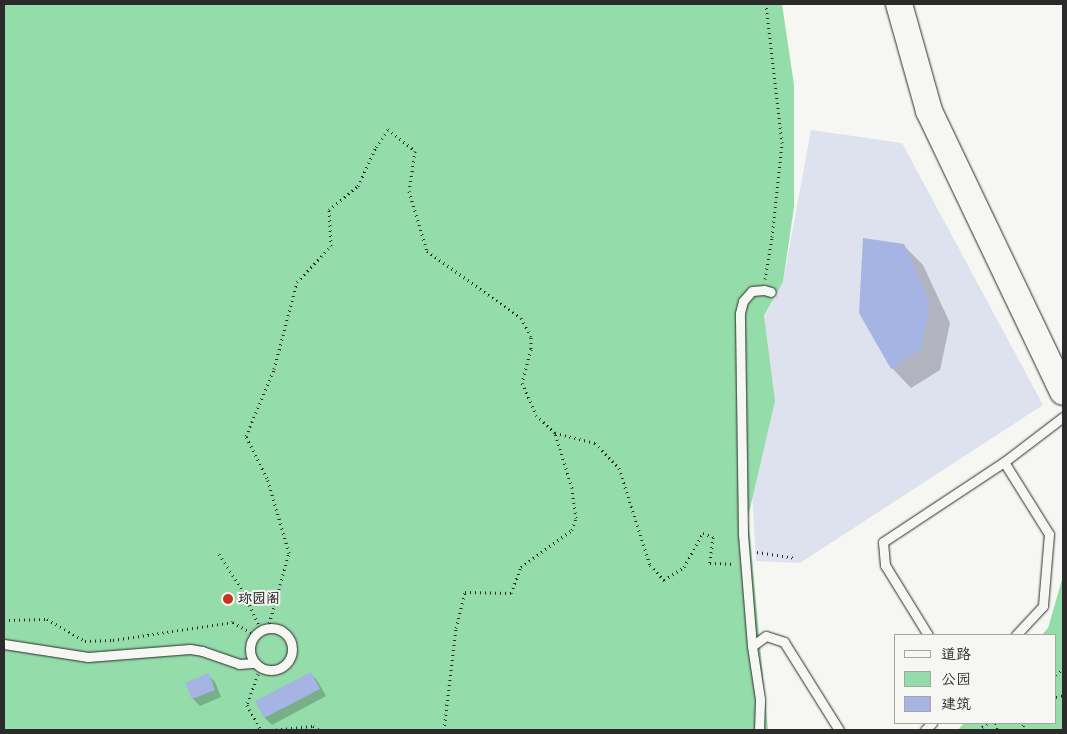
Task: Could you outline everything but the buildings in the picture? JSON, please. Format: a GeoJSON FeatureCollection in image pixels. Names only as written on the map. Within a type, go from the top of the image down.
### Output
{"type":"FeatureCollection","features":[{"type":"Feature","properties":{"kind":"main road"},"geometry":{"type":"LineString","coordinates":[[900,4],[920,83],[933,119],[1063,392]]}},
{"type":"Feature","properties":{"kind":"lane"},"geometry":{"type":"LineString","coordinates":[[759,730],[760,699],[752,646],[745,549],[740,313],[747,296],[752,291],[768,291]]}},
{"type":"Feature","properties":{"kind":"lane"},"geometry":{"type":"LineString","coordinates":[[927,634],[885,565],[883,542],[1004,462],[1063,417]]}},
{"type":"Feature","properties":{"kind":"lane"},"geometry":{"type":"LineString","coordinates":[[1004,462],[1050,534],[1044,606],[1017,634]]}},
{"type":"Feature","properties":{"kind":"lane"},"geometry":{"type":"LineString","coordinates":[[4,644],[88,657],[190,650],[202,651],[239,664],[257,665],[274,670],[288,664],[292,657],[292,642],[288,636],[276,628],[261,631],[250,649],[257,665]]}},
{"type":"Feature","properties":{"kind":"lane"},"geometry":{"type":"LineString","coordinates":[[752,646],[766,636],[784,642],[839,730]]}},
{"type":"Feature","properties":{"kind":"path"},"geometry":{"type":"LineString","coordinates":[[766,4],[782,143],[768,291]]}},
{"type":"Feature","properties":{"kind":"path"},"geometry":{"type":"LineString","coordinates":[[261,631],[289,553],[267,478],[246,436],[274,369],[297,282],[331,246],[329,210],[358,186],[376,147],[388,129],[415,151],[409,191],[427,250],[521,318],[531,337],[531,349],[522,383],[536,415],[555,433],[594,443],[619,468],[650,565],[664,580],[684,567],[704,533],[712,537],[710,563],[746,564]]}},
{"type":"Feature","properties":{"kind":"path"},"geometry":{"type":"LineString","coordinates":[[444,730],[456,628],[465,592],[511,593],[521,567],[572,530],[576,518],[572,488],[555,433]]}},
{"type":"Feature","properties":{"kind":"path"},"geometry":{"type":"LineString","coordinates":[[745,549],[772,556],[779,554],[796,558]]}},
{"type":"Feature","properties":{"kind":"path"},"geometry":{"type":"LineString","coordinates":[[219,554],[243,591],[261,631]]}},
{"type":"Feature","properties":{"kind":"path"},"geometry":{"type":"LineString","coordinates":[[4,620],[47,619],[85,640],[113,640],[233,622],[261,631]]}},
{"type":"Feature","properties":{"kind":"path"},"geometry":{"type":"LineString","coordinates":[[257,665],[247,705],[261,730]]}},
{"type":"Feature","properties":{"kind":"path"},"geometry":{"type":"LineString","coordinates":[[271,730],[312,726],[320,730]]}},
{"type":"Feature","properties":{"kind":"shaded area"},"geometry":{"type":"Polygon","coordinates":[[[811,130],[902,143],[1043,405],[800,563],[756,561],[744,356],[783,282],[811,130]]]}},
{"type":"Feature","properties":{"kind":"green space"},"geometry":{"type":"Polygon","coordinates":[[[4,4],[782,4],[794,85],[794,207],[783,282],[764,316],[775,401],[748,517],[768,730],[4,730],[4,4]]]}},
{"type":"Feature","properties":{"kind":"green space"},"geometry":{"type":"Polygon","coordinates":[[[1063,576],[1063,730],[958,730],[963,724],[1057,724],[1057,634],[1043,634],[1048,628],[1063,576]]]}},
{"type":"Feature","properties":{"kind":"place","name":"珎园阁"},"geometry":{"type":"Point","coordinates":[228,599]}}]}
